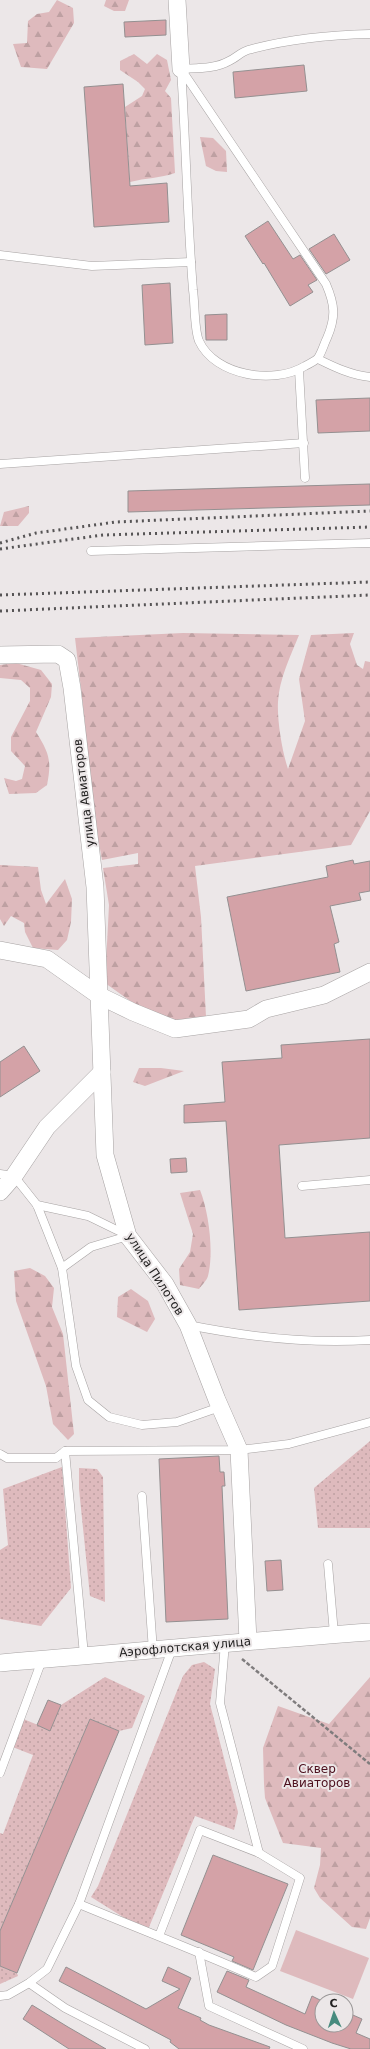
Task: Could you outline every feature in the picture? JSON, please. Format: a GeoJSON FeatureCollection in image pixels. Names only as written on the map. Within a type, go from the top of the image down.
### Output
{"type":"FeatureCollection","features":[{"type":"Feature","properties":{"kind":"street"},"geometry":{"type":"LineString","coordinates":[[177,0],[181,69]]}},
{"type":"Feature","properties":{"kind":"street","name":"улица Авиаторов"},"geometry":{"type":"LineString","coordinates":[[0,655],[58,654],[67,660],[72,688],[95,887],[98,995]]}},
{"type":"Feature","properties":{"kind":"street"},"geometry":{"type":"LineString","coordinates":[[0,950],[47,959],[98,995],[133,1012],[175,1029],[249,1019],[266,1009],[324,995],[370,972]]}},
{"type":"Feature","properties":{"kind":"street","name":"улица Пилотов"},"geometry":{"type":"LineString","coordinates":[[98,995],[106,1155],[128,1236],[165,1284],[188,1325],[220,1407],[239,1450],[248,1641]]}},
{"type":"Feature","properties":{"kind":"street"},"geometry":{"type":"LineString","coordinates":[[0,1192],[7,1175],[47,1127],[102,1072]]}},
{"type":"Feature","properties":{"kind":"street","name":"Аэрофлотская улица"},"geometry":{"type":"LineString","coordinates":[[0,1663],[84,1655],[153,1651],[225,1642],[370,1632]]}},
{"type":"Feature","properties":{"kind":"lane"},"geometry":{"type":"LineString","coordinates":[[181,69],[210,67],[229,62],[246,51],[288,40],[334,35],[370,34]]}},
{"type":"Feature","properties":{"kind":"lane"},"geometry":{"type":"LineString","coordinates":[[181,69],[326,284],[334,301],[332,327],[318,359],[299,370],[280,375],[259,375],[240,372],[219,364],[205,352],[198,339],[191,262],[181,69]]}},
{"type":"Feature","properties":{"kind":"lane"},"geometry":{"type":"LineString","coordinates":[[0,255],[92,266],[191,262]]}},
{"type":"Feature","properties":{"kind":"lane"},"geometry":{"type":"LineString","coordinates":[[318,359],[335,367],[361,376],[370,377]]}},
{"type":"Feature","properties":{"kind":"lane"},"geometry":{"type":"LineString","coordinates":[[299,370],[305,478]]}},
{"type":"Feature","properties":{"kind":"lane"},"geometry":{"type":"LineString","coordinates":[[0,464],[304,443]]}},
{"type":"Feature","properties":{"kind":"lane"},"geometry":{"type":"LineString","coordinates":[[91,551],[370,543]]}},
{"type":"Feature","properties":{"kind":"lane"},"geometry":{"type":"LineString","coordinates":[[7,1175],[37,1204],[62,1268],[76,1366],[88,1400],[109,1417],[142,1425],[178,1422],[220,1407]]}},
{"type":"Feature","properties":{"kind":"lane"},"geometry":{"type":"LineString","coordinates":[[302,1186],[370,1180]]}},
{"type":"Feature","properties":{"kind":"lane"},"geometry":{"type":"LineString","coordinates":[[37,1204],[88,1216],[128,1236]]}},
{"type":"Feature","properties":{"kind":"lane"},"geometry":{"type":"LineString","coordinates":[[62,1268],[92,1247],[128,1236]]}},
{"type":"Feature","properties":{"kind":"lane"},"geometry":{"type":"LineString","coordinates":[[188,1325],[227,1333],[291,1341],[370,1340]]}},
{"type":"Feature","properties":{"kind":"lane"},"geometry":{"type":"LineString","coordinates":[[0,1454],[6,1458],[56,1458],[65,1452],[239,1450],[289,1444],[370,1422]]}},
{"type":"Feature","properties":{"kind":"lane"},"geometry":{"type":"LineString","coordinates":[[65,1452],[84,1655]]}},
{"type":"Feature","properties":{"kind":"lane"},"geometry":{"type":"LineString","coordinates":[[142,1496],[153,1651]]}},
{"type":"Feature","properties":{"kind":"lane"},"geometry":{"type":"LineString","coordinates":[[328,1564],[334,1634]]}},
{"type":"Feature","properties":{"kind":"lane"},"geometry":{"type":"LineString","coordinates":[[225,1642],[220,1703],[259,1853]]}},
{"type":"Feature","properties":{"kind":"lane"},"geometry":{"type":"LineString","coordinates":[[0,1996],[8,1995],[29,1983],[47,1969],[79,1904],[172,1649]]}},
{"type":"Feature","properties":{"kind":"lane"},"geometry":{"type":"LineString","coordinates":[[0,1773],[42,1660]]}},
{"type":"Feature","properties":{"kind":"lane"},"geometry":{"type":"LineString","coordinates":[[79,1904],[159,1936],[199,1952],[256,1977],[272,1966],[300,1878],[259,1853],[200,1830],[159,1936]]}},
{"type":"Feature","properties":{"kind":"lane"},"geometry":{"type":"LineString","coordinates":[[199,1952],[209,2006],[303,2049]]}},
{"type":"Feature","properties":{"kind":"lane"},"geometry":{"type":"LineString","coordinates":[[29,1983],[65,2008],[145,2049]]}},
{"type":"Feature","properties":{"kind":"path"},"geometry":{"type":"LineString","coordinates":[[225,1642],[250,1667],[370,1764]]}},
{"type":"Feature","properties":{"kind":"green space"},"geometry":{"type":"Polygon","coordinates":[[[57,0],[73,8],[74,23],[47,69],[21,67],[13,44],[27,43],[28,21],[37,14],[49,12],[57,0]]]}},
{"type":"Feature","properties":{"kind":"green space"},"geometry":{"type":"Polygon","coordinates":[[[106,0],[129,0],[125,11],[114,11],[104,6],[106,0]]]}},
{"type":"Feature","properties":{"kind":"green space"},"geometry":{"type":"Polygon","coordinates":[[[134,54],[147,64],[157,54],[167,60],[171,80],[165,91],[171,98],[175,173],[130,182],[125,107],[142,96],[145,89],[138,82],[120,70],[120,61],[134,54]]]}},
{"type":"Feature","properties":{"kind":"green space"},"geometry":{"type":"Polygon","coordinates":[[[200,137],[213,138],[226,151],[227,172],[216,171],[206,166],[200,137]]]}},
{"type":"Feature","properties":{"kind":"green space"},"geometry":{"type":"Polygon","coordinates":[[[29,506],[29,513],[18,526],[0,526],[4,512],[29,506]]]}},
{"type":"Feature","properties":{"kind":"green space"},"geometry":{"type":"Polygon","coordinates":[[[183,633],[299,635],[283,676],[278,702],[280,736],[288,769],[305,721],[299,679],[311,635],[354,633],[350,644],[357,665],[363,669],[365,661],[370,662],[370,811],[351,845],[195,866],[201,917],[206,1017],[175,1020],[136,1005],[105,983],[109,905],[103,868],[138,864],[138,853],[102,860],[91,799],[85,723],[75,638],[183,633]]]}},
{"type":"Feature","properties":{"kind":"green space"},"geometry":{"type":"Polygon","coordinates":[[[16,663],[41,670],[52,684],[51,697],[36,732],[47,751],[49,769],[47,785],[36,793],[9,794],[4,778],[16,781],[22,779],[25,766],[11,751],[11,737],[30,701],[30,688],[21,680],[0,678],[0,665],[16,663]]]}},
{"type":"Feature","properties":{"kind":"green space"},"geometry":{"type":"Polygon","coordinates":[[[0,865],[38,867],[41,890],[46,904],[65,879],[72,899],[71,922],[67,940],[58,950],[33,948],[25,932],[24,923],[11,916],[4,926],[0,919],[0,865]]]}},
{"type":"Feature","properties":{"kind":"green space"},"geometry":{"type":"Polygon","coordinates":[[[139,1068],[161,1068],[184,1071],[145,1086],[133,1082],[139,1068]]]}},
{"type":"Feature","properties":{"kind":"green space"},"geometry":{"type":"Polygon","coordinates":[[[200,1190],[206,1210],[210,1233],[211,1256],[208,1276],[206,1281],[199,1289],[180,1285],[179,1269],[190,1252],[193,1234],[180,1193],[200,1190]]]}},
{"type":"Feature","properties":{"kind":"green space"},"geometry":{"type":"Polygon","coordinates":[[[30,1268],[45,1276],[54,1288],[52,1307],[63,1334],[74,1434],[68,1440],[53,1424],[46,1386],[16,1301],[14,1271],[30,1268]]]}},
{"type":"Feature","properties":{"kind":"green space"},"geometry":{"type":"Polygon","coordinates":[[[131,1289],[148,1301],[155,1319],[147,1332],[117,1317],[118,1297],[131,1289]]]}},
{"type":"Feature","properties":{"kind":"green space"},"geometry":{"type":"Polygon","coordinates":[[[370,1441],[370,1528],[318,1528],[314,1488],[370,1441]]]}},
{"type":"Feature","properties":{"kind":"green space"},"geometry":{"type":"Polygon","coordinates":[[[62,1467],[71,1588],[41,1626],[0,1619],[0,1550],[8,1545],[3,1489],[62,1467]]]}},
{"type":"Feature","properties":{"kind":"green space"},"geometry":{"type":"Polygon","coordinates":[[[79,1468],[97,1469],[103,1477],[105,1602],[90,1596],[79,1489],[79,1468]]]}},
{"type":"Feature","properties":{"kind":"green space"},"geometry":{"type":"Polygon","coordinates":[[[204,1662],[215,1669],[210,1704],[238,1812],[234,1830],[195,1816],[147,1932],[91,1897],[98,1886],[183,1676],[192,1665],[204,1662]]]}},
{"type":"Feature","properties":{"kind":"green space"},"geometry":{"type":"Polygon","coordinates":[[[105,1677],[145,1696],[132,1728],[119,1731],[90,1719],[0,1931],[0,1833],[3,1834],[33,1755],[10,1746],[21,1718],[50,1730],[61,1705],[105,1677]]]}},
{"type":"Feature","properties":{"kind":"green space","name":"Сквер Авиаторов"},"geometry":{"type":"Polygon","coordinates":[[[370,1677],[370,1918],[366,1929],[352,1927],[320,1898],[314,1888],[320,1865],[321,1848],[283,1843],[265,1798],[263,1748],[278,1706],[329,1724],[370,1677]]]}},
{"type":"Feature","properties":{"kind":"green space"},"geometry":{"type":"Polygon","coordinates":[[[296,1930],[369,1958],[354,1996],[354,1993],[337,1993],[280,1971],[296,1930]]]}},
{"type":"Feature","properties":{"kind":"green space"},"geometry":{"type":"Polygon","coordinates":[[[0,1966],[17,1973],[18,1976],[0,1984],[0,1966]]]}},
{"type":"Feature","properties":{"kind":"building"},"geometry":{"type":"Polygon","coordinates":[[[166,20],[166,35],[125,37],[124,22],[166,20]]]}},
{"type":"Feature","properties":{"kind":"building"},"geometry":{"type":"Polygon","coordinates":[[[304,65],[307,91],[235,98],[233,72],[304,65]]]}},
{"type":"Feature","properties":{"kind":"building"},"geometry":{"type":"Polygon","coordinates":[[[123,84],[130,186],[167,183],[169,222],[94,227],[84,87],[123,84]]]}},
{"type":"Feature","properties":{"kind":"building"},"geometry":{"type":"Polygon","coordinates":[[[268,221],[293,259],[300,255],[317,280],[308,285],[313,292],[290,306],[264,263],[263,264],[245,236],[268,221]]]}},
{"type":"Feature","properties":{"kind":"building"},"geometry":{"type":"Polygon","coordinates":[[[334,234],[350,260],[326,274],[309,249],[334,234]]]}},
{"type":"Feature","properties":{"kind":"building"},"geometry":{"type":"Polygon","coordinates":[[[170,283],[173,343],[145,345],[142,285],[170,283]]]}},
{"type":"Feature","properties":{"kind":"building"},"geometry":{"type":"Polygon","coordinates":[[[227,314],[227,340],[206,340],[205,315],[227,314]]]}},
{"type":"Feature","properties":{"kind":"building"},"geometry":{"type":"Polygon","coordinates":[[[370,398],[370,431],[318,433],[316,400],[370,398]]]}},
{"type":"Feature","properties":{"kind":"building"},"geometry":{"type":"Polygon","coordinates":[[[370,484],[370,505],[128,512],[128,491],[370,484]]]}},
{"type":"Feature","properties":{"kind":"building"},"geometry":{"type":"Polygon","coordinates":[[[353,860],[354,864],[370,861],[370,891],[359,893],[361,900],[330,906],[339,942],[334,944],[340,972],[246,991],[227,897],[328,877],[326,866],[353,860]]]}},
{"type":"Feature","properties":{"kind":"building"},"geometry":{"type":"Polygon","coordinates":[[[370,1039],[370,1138],[279,1145],[285,1238],[370,1232],[370,1301],[239,1310],[226,1121],[184,1123],[184,1105],[225,1102],[222,1062],[282,1058],[281,1045],[370,1039]]]}},
{"type":"Feature","properties":{"kind":"building"},"geometry":{"type":"Polygon","coordinates":[[[24,1046],[40,1071],[0,1097],[0,1062],[24,1046]]]}},
{"type":"Feature","properties":{"kind":"building"},"geometry":{"type":"Polygon","coordinates":[[[186,1158],[187,1172],[171,1173],[170,1159],[186,1158]]]}},
{"type":"Feature","properties":{"kind":"building"},"geometry":{"type":"Polygon","coordinates":[[[219,1456],[220,1472],[224,1472],[225,1486],[222,1486],[228,1619],[166,1622],[159,1459],[219,1456]]]}},
{"type":"Feature","properties":{"kind":"building"},"geometry":{"type":"Polygon","coordinates":[[[281,1560],[283,1590],[267,1591],[265,1561],[281,1560]]]}},
{"type":"Feature","properties":{"kind":"building"},"geometry":{"type":"Polygon","coordinates":[[[48,1700],[61,1705],[50,1731],[37,1725],[48,1700]]]}},
{"type":"Feature","properties":{"kind":"building"},"geometry":{"type":"Polygon","coordinates":[[[90,1719],[119,1731],[17,1973],[0,1966],[0,1931],[90,1719]]]}},
{"type":"Feature","properties":{"kind":"building"},"geometry":{"type":"Polygon","coordinates":[[[213,1855],[288,1884],[253,1970],[232,1961],[234,1957],[181,1935],[213,1855]]]}},
{"type":"Feature","properties":{"kind":"building"},"geometry":{"type":"Polygon","coordinates":[[[66,1967],[146,2009],[180,1989],[162,1981],[168,1967],[191,1978],[178,2008],[201,2018],[200,2020],[209,2025],[270,2047],[269,2049],[179,2049],[170,2042],[171,2040],[59,1981],[66,1967]]]}},
{"type":"Feature","properties":{"kind":"building"},"geometry":{"type":"Polygon","coordinates":[[[227,1971],[249,1980],[246,1987],[305,2014],[312,1996],[314,1997],[314,2033],[354,2033],[354,2016],[362,2019],[356,2033],[370,2039],[370,2049],[351,2049],[332,2043],[286,2025],[217,1992],[227,1971]]]}},
{"type":"Feature","properties":{"kind":"building"},"geometry":{"type":"Polygon","coordinates":[[[32,2005],[106,2049],[69,2049],[23,2019],[32,2005]]]}},
{"type":"Feature","properties":{"kind":"railway"},"geometry":{"type":"LineString","coordinates":[[0,543],[36,533],[116,522],[370,511]]}},
{"type":"Feature","properties":{"kind":"railway"},"geometry":{"type":"LineString","coordinates":[[0,549],[103,535],[370,527]]}},
{"type":"Feature","properties":{"kind":"railway"},"geometry":{"type":"LineString","coordinates":[[0,595],[370,582]]}},
{"type":"Feature","properties":{"kind":"railway"},"geometry":{"type":"LineString","coordinates":[[0,611],[370,595]]}}]}
